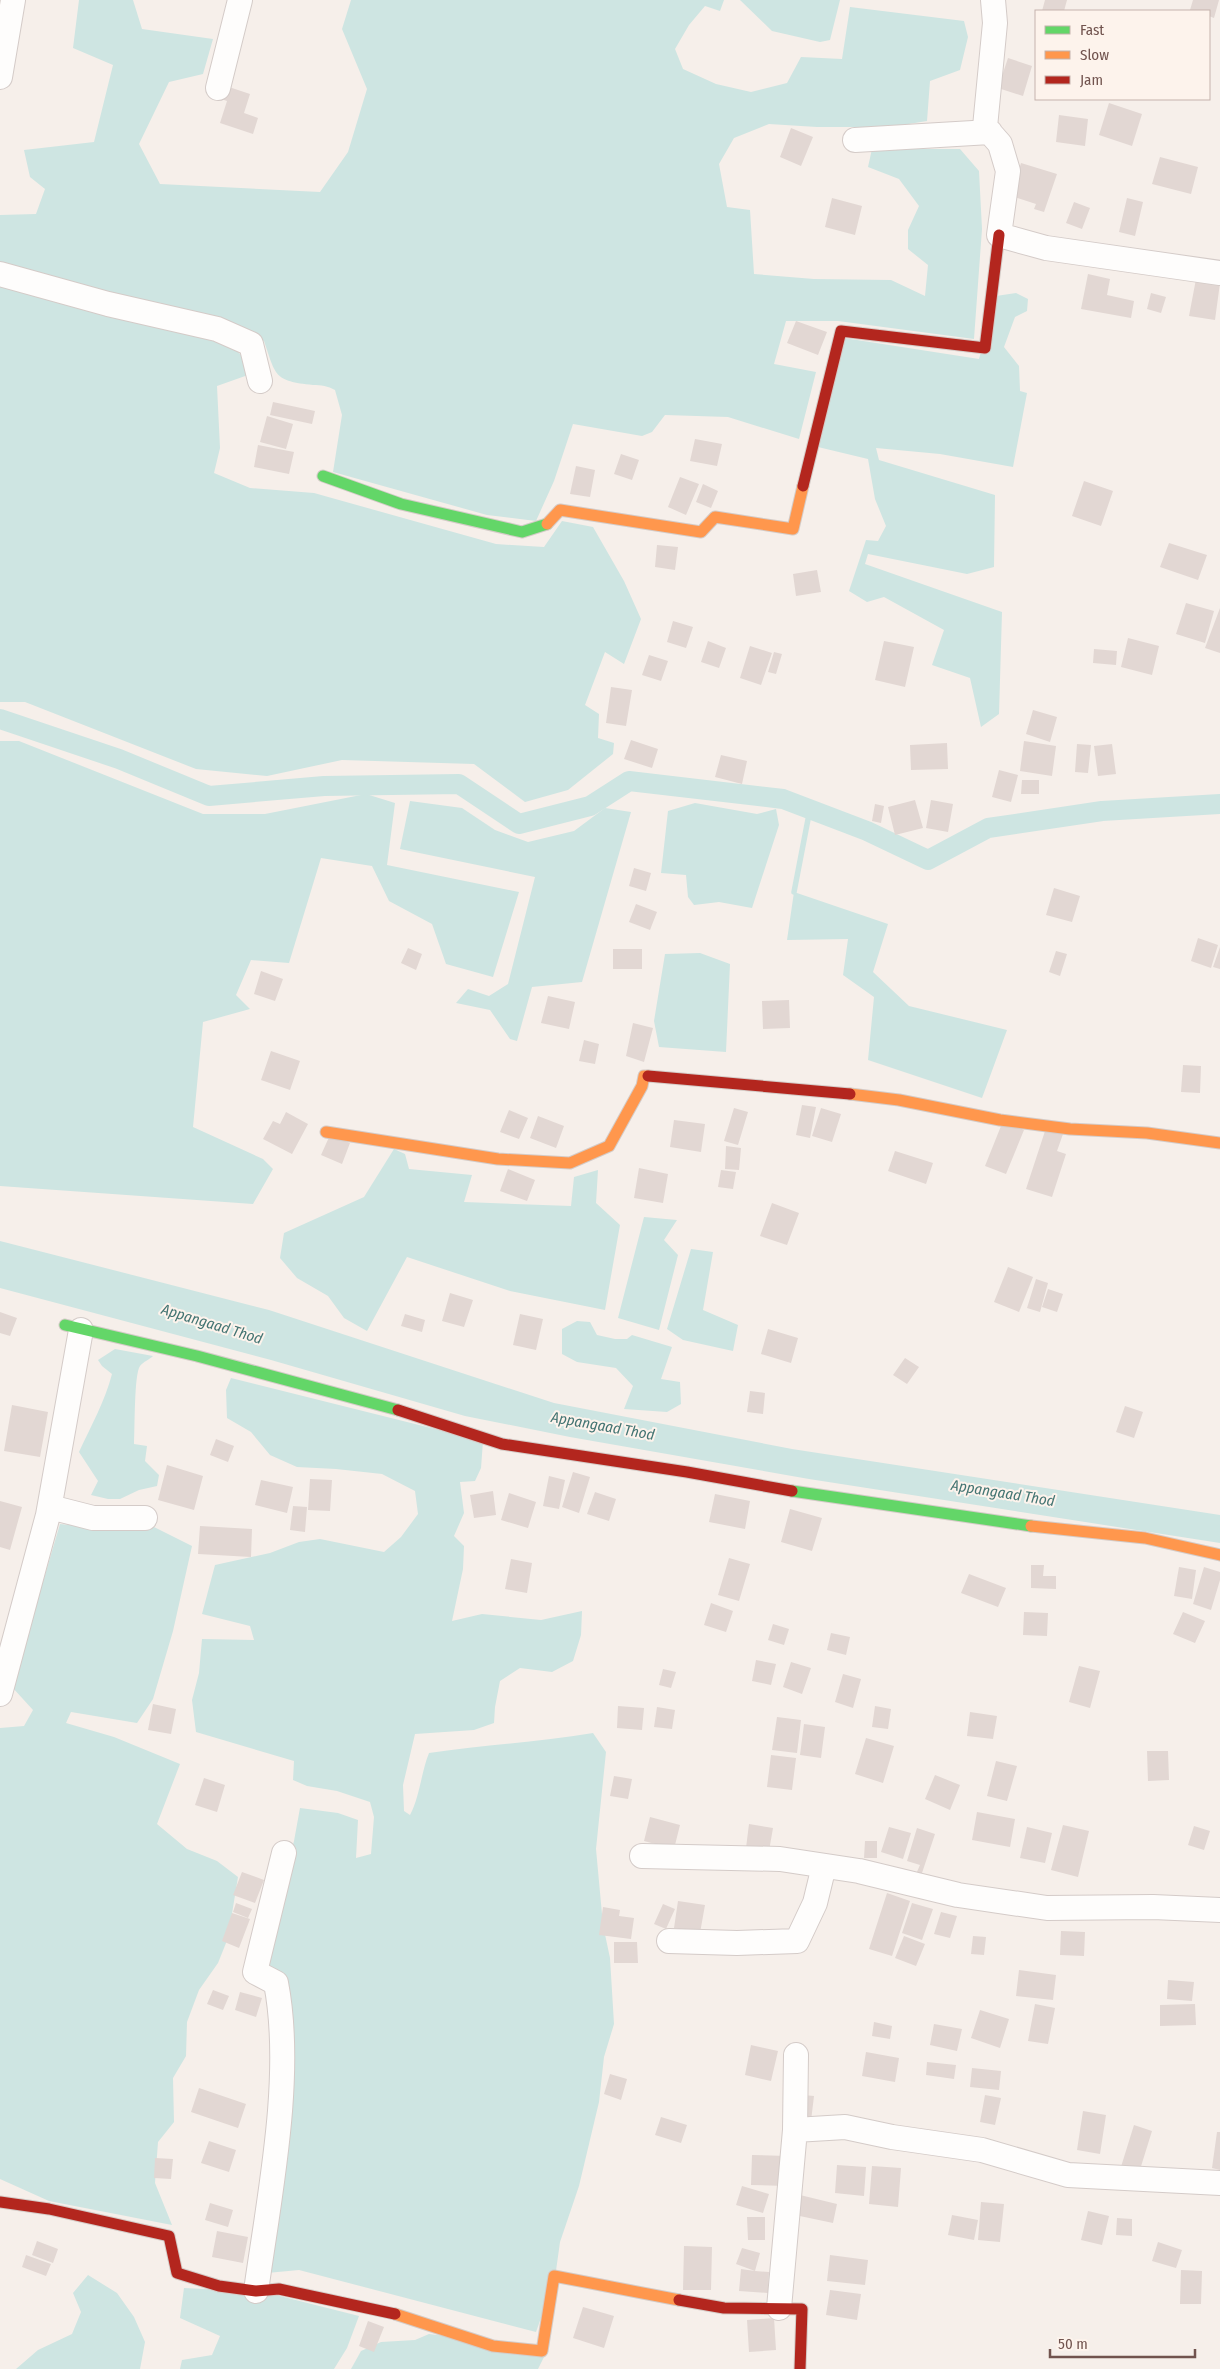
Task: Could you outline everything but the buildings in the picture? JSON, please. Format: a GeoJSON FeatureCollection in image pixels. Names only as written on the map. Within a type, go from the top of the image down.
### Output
{"type":"FeatureCollection","features":[{"type":"Feature","properties":{"kind":"street"},"geometry":{"type":"LineString","coordinates":[[0,77],[14,0]]}},
{"type":"Feature","properties":{"kind":"street"},"geometry":{"type":"LineString","coordinates":[[218,88],[240,0]]}},
{"type":"Feature","properties":{"kind":"street"},"geometry":{"type":"LineString","coordinates":[[323,476],[401,504],[522,532],[547,524],[560,510],[701,532],[716,518],[793,529],[841,330],[985,348],[1008,171],[1000,144],[985,127],[994,23],[993,0]]}},
{"type":"Feature","properties":{"kind":"street"},"geometry":{"type":"LineString","coordinates":[[855,140],[990,132]]}},
{"type":"Feature","properties":{"kind":"street"},"geometry":{"type":"LineString","coordinates":[[1000,235],[1046,248],[1220,273]]}},
{"type":"Feature","properties":{"kind":"street"},"geometry":{"type":"LineString","coordinates":[[0,274],[108,304],[217,329],[252,344],[260,381]]}},
{"type":"Feature","properties":{"kind":"street"},"geometry":{"type":"LineString","coordinates":[[326,1132],[498,1159],[570,1164],[610,1146],[642,1086],[644,1076],[823,1090],[899,1100],[1000,1120],[1052,1127],[1147,1133],[1220,1143]]}},
{"type":"Feature","properties":{"kind":"street"},"geometry":{"type":"LineString","coordinates":[[0,1694],[50,1507],[73,1328],[207,1358],[412,1414],[502,1444],[688,1472],[795,1492],[1048,1528],[1145,1538],[1220,1556]]}},
{"type":"Feature","properties":{"kind":"street"},"geometry":{"type":"LineString","coordinates":[[50,1507],[92,1518],[145,1518]]}},
{"type":"Feature","properties":{"kind":"street"},"geometry":{"type":"LineString","coordinates":[[256,2291],[280,2100],[282,2046],[276,1983],[254,1972],[284,1853]]}},
{"type":"Feature","properties":{"kind":"street"},"geometry":{"type":"LineString","coordinates":[[642,1856],[780,1859],[859,1871],[958,1895],[1048,1908],[1153,1907],[1220,1910]]}},
{"type":"Feature","properties":{"kind":"street"},"geometry":{"type":"LineString","coordinates":[[669,1941],[736,1943],[797,1941],[815,1903],[824,1866]]}},
{"type":"Feature","properties":{"kind":"street"},"geometry":{"type":"LineString","coordinates":[[779,2308],[795,2130],[796,2055]]}},
{"type":"Feature","properties":{"kind":"street"},"geometry":{"type":"LineString","coordinates":[[795,2130],[845,2127],[892,2137],[982,2150],[1068,2175],[1220,2183]]}},
{"type":"Feature","properties":{"kind":"street"},"geometry":{"type":"LineString","coordinates":[[0,2202],[49,2209],[169,2236],[177,2273],[219,2286],[256,2291],[279,2289],[390,2313],[493,2346],[542,2352],[554,2276],[724,2308],[802,2309],[800,2369]]}},
{"type":"Feature","properties":{"kind":"water"},"geometry":{"type":"Polygon","coordinates":[[[79,0],[133,0],[142,29],[213,39],[203,74],[169,82],[139,144],[160,184],[320,192],[348,152],[367,89],[342,29],[351,0],[724,0],[720,11],[705,6],[689,25],[675,49],[683,69],[716,84],[751,92],[787,83],[801,57],[842,59],[850,7],[964,21],[968,37],[960,70],[930,81],[927,121],[890,127],[817,127],[769,124],[734,138],[719,164],[727,207],[750,210],[754,274],[814,279],[891,280],[925,296],[928,265],[908,249],[908,230],[919,206],[899,179],[868,167],[872,149],[960,149],[979,171],[982,229],[974,339],[838,321],[786,321],[774,364],[816,372],[799,439],[728,417],[665,415],[652,432],[642,436],[573,424],[554,481],[536,521],[487,515],[333,472],[342,415],[335,390],[324,386],[291,381],[278,375],[271,362],[264,341],[239,328],[0,269],[0,215],[36,214],[45,189],[30,177],[24,150],[94,142],[113,65],[73,48],[79,0]]]}},
{"type":"Feature","properties":{"kind":"water"},"geometry":{"type":"Polygon","coordinates":[[[740,0],[840,0],[830,40],[820,42],[772,31],[740,0]]]}},
{"type":"Feature","properties":{"kind":"water"},"geometry":{"type":"Polygon","coordinates":[[[0,286],[232,346],[243,357],[248,375],[217,386],[220,448],[214,473],[250,488],[314,493],[496,544],[544,547],[562,521],[593,527],[624,581],[641,619],[624,664],[605,652],[585,705],[599,714],[598,738],[614,743],[613,754],[568,790],[525,802],[474,764],[342,760],[267,776],[196,769],[25,702],[0,702],[0,286]]]}},
{"type":"Feature","properties":{"kind":"water"},"geometry":{"type":"Polygon","coordinates":[[[1016,293],[1028,299],[1027,311],[1015,317],[1004,347],[1019,366],[1020,391],[1027,393],[1013,467],[940,454],[876,448],[879,460],[995,495],[994,567],[967,574],[868,554],[865,564],[1002,612],[999,714],[981,727],[970,678],[932,665],[944,630],[884,597],[867,602],[849,591],[866,540],[878,541],[886,526],[875,499],[868,459],[818,447],[844,338],[979,359],[996,296],[1016,293]]]}},
{"type":"Feature","properties":{"kind":"water"},"geometry":{"type":"Polygon","coordinates":[[[0,741],[19,741],[203,814],[265,814],[366,794],[395,803],[387,865],[519,892],[493,977],[446,964],[432,924],[389,901],[372,866],[321,858],[289,963],[251,960],[236,995],[250,1009],[203,1022],[193,1127],[263,1159],[273,1169],[253,1204],[0,1186],[0,741]]]}},
{"type":"Feature","properties":{"kind":"water"},"geometry":{"type":"Polygon","coordinates":[[[410,801],[462,808],[495,830],[528,842],[574,831],[605,808],[631,812],[582,982],[532,987],[517,1041],[510,1039],[490,1010],[456,1003],[468,989],[489,996],[508,984],[535,877],[400,849],[410,801]]]}},
{"type":"Feature","properties":{"kind":"water"},"geometry":{"type":"Polygon","coordinates":[[[695,803],[757,814],[776,809],[779,825],[752,908],[719,902],[694,905],[688,897],[686,875],[661,873],[668,811],[695,803]]]}},
{"type":"Feature","properties":{"kind":"water"},"geometry":{"type":"Polygon","coordinates":[[[794,892],[888,924],[873,972],[909,1006],[1007,1030],[982,1098],[868,1060],[874,997],[843,975],[848,939],[787,940],[794,892]]]}},
{"type":"Feature","properties":{"kind":"water"},"geometry":{"type":"Polygon","coordinates":[[[700,953],[730,964],[726,1052],[659,1047],[654,1021],[665,954],[700,953]]]}},
{"type":"Feature","properties":{"kind":"water"},"geometry":{"type":"Polygon","coordinates":[[[394,1149],[405,1154],[409,1169],[472,1175],[464,1202],[571,1206],[574,1177],[598,1170],[596,1203],[620,1225],[605,1310],[510,1291],[407,1257],[367,1331],[344,1318],[328,1296],[297,1278],[280,1258],[284,1233],[364,1197],[394,1149]]]}},
{"type":"Feature","properties":{"kind":"water"},"geometry":{"type":"Polygon","coordinates":[[[644,1217],[677,1220],[664,1240],[678,1255],[659,1330],[618,1318],[644,1217]]]}},
{"type":"Feature","properties":{"kind":"water","name":"Appangaad Thod"},"geometry":{"type":"Polygon","coordinates":[[[0,1241],[269,1310],[554,1403],[792,1449],[1220,1515],[1220,1543],[809,1479],[570,1437],[465,1416],[271,1360],[0,1288],[0,1241]]]}},
{"type":"Feature","properties":{"kind":"water"},"geometry":{"type":"Polygon","coordinates":[[[691,1249],[713,1252],[703,1310],[738,1325],[733,1351],[683,1340],[667,1329],[691,1249]]]}},
{"type":"Feature","properties":{"kind":"water"},"geometry":{"type":"Polygon","coordinates":[[[577,1321],[590,1322],[597,1335],[615,1339],[627,1339],[632,1335],[672,1347],[661,1379],[680,1382],[681,1404],[667,1412],[624,1409],[633,1386],[616,1368],[577,1362],[562,1354],[562,1329],[577,1321]]]}},
{"type":"Feature","properties":{"kind":"water"},"geometry":{"type":"Polygon","coordinates":[[[115,1349],[153,1356],[140,1366],[138,1371],[134,1444],[147,1446],[145,1461],[159,1475],[157,1486],[139,1490],[120,1499],[108,1499],[91,1495],[98,1481],[79,1452],[102,1404],[112,1374],[98,1360],[115,1349]]]}},
{"type":"Feature","properties":{"kind":"water"},"geometry":{"type":"Polygon","coordinates":[[[231,1378],[483,1441],[481,1468],[475,1481],[460,1482],[464,1513],[454,1536],[464,1546],[463,1569],[452,1621],[482,1614],[541,1620],[582,1611],[581,1635],[573,1661],[552,1672],[520,1668],[500,1681],[494,1723],[474,1730],[415,1734],[403,1785],[404,1811],[410,1815],[429,1753],[593,1733],[606,1752],[596,1849],[603,1925],[610,1958],[614,2024],[604,2057],[599,2102],[579,2186],[560,2242],[555,2278],[536,2332],[299,2270],[267,2273],[287,2077],[264,1968],[269,1932],[294,1841],[300,1808],[338,1813],[358,1820],[356,1858],[371,1854],[374,1817],[370,1802],[337,1791],[307,1786],[293,1780],[294,1761],[196,1732],[192,1700],[199,1673],[202,1639],[254,1640],[250,1626],[202,1614],[215,1565],[270,1553],[299,1542],[320,1539],[384,1552],[401,1537],[418,1514],[415,1491],[382,1474],[297,1467],[270,1455],[251,1432],[227,1418],[226,1390],[231,1378]]]}},
{"type":"Feature","properties":{"kind":"water"},"geometry":{"type":"Polygon","coordinates":[[[60,1524],[115,1530],[154,1527],[192,1546],[173,1631],[153,1699],[137,1723],[71,1712],[66,1723],[114,1737],[180,1764],[157,1824],[187,1849],[217,1861],[238,1877],[228,1938],[218,1963],[199,1990],[187,2022],[186,2056],[173,2078],[174,2122],[158,2142],[155,2183],[172,2225],[49,2201],[0,2179],[0,1728],[24,1726],[33,1710],[12,1687],[60,1524]]]}},
{"type":"Feature","properties":{"kind":"water"},"geometry":{"type":"Polygon","coordinates":[[[88,2275],[117,2293],[134,2317],[145,2342],[140,2369],[16,2369],[38,2350],[72,2334],[81,2312],[73,2293],[88,2275]]]}},
{"type":"Feature","properties":{"kind":"water"},"geometry":{"type":"Polygon","coordinates":[[[184,2288],[264,2292],[359,2316],[347,2348],[334,2369],[180,2369],[182,2360],[212,2355],[220,2336],[180,2318],[184,2288]]]}},
{"type":"Feature","properties":{"kind":"water"},"geometry":{"type":"Polygon","coordinates":[[[429,2334],[548,2349],[538,2369],[351,2369],[361,2351],[381,2342],[415,2340],[429,2334]]]}},
{"type":"Feature","properties":{"kind":"waterway"},"geometry":{"type":"LineString","coordinates":[[0,719],[119,759],[209,796],[324,786],[459,784],[519,824],[590,806],[629,781],[783,799],[867,831],[928,860],[988,828],[1102,811],[1220,804]]}},
{"type":"Feature","properties":{"kind":"waterway"},"geometry":{"type":"LineString","coordinates":[[794,892],[810,809]]}},
{"type":"Feature","properties":{"kind":"traffic: fast"},"geometry":{"type":"LineString","coordinates":[[323,476],[401,504],[522,532],[547,524]]}},
{"type":"Feature","properties":{"kind":"traffic: fast"},"geometry":{"type":"LineString","coordinates":[[65,1325],[197,1356],[398,1410]]}},
{"type":"Feature","properties":{"kind":"traffic: fast"},"geometry":{"type":"LineString","coordinates":[[792,1491],[1031,1526]]}},
{"type":"Feature","properties":{"kind":"traffic: slow"},"geometry":{"type":"LineString","coordinates":[[547,524],[560,510],[701,532],[715,517],[793,529],[803,486]]}},
{"type":"Feature","properties":{"kind":"traffic: slow"},"geometry":{"type":"LineString","coordinates":[[326,1132],[498,1159],[570,1163],[609,1146],[642,1086],[644,1076],[648,1076]]}},
{"type":"Feature","properties":{"kind":"traffic: slow"},"geometry":{"type":"LineString","coordinates":[[850,1094],[899,1100],[1000,1120],[1070,1129],[1147,1133],[1220,1143]]}},
{"type":"Feature","properties":{"kind":"traffic: slow"},"geometry":{"type":"LineString","coordinates":[[1031,1526],[1145,1538],[1220,1555]]}},
{"type":"Feature","properties":{"kind":"traffic: slow"},"geometry":{"type":"LineString","coordinates":[[395,2314],[493,2346],[542,2351],[554,2276],[679,2300]]}},
{"type":"Feature","properties":{"kind":"traffic: jam"},"geometry":{"type":"LineString","coordinates":[[803,486],[841,331],[985,348],[999,235]]}},
{"type":"Feature","properties":{"kind":"traffic: jam"},"geometry":{"type":"LineString","coordinates":[[648,1076],[850,1094]]}},
{"type":"Feature","properties":{"kind":"traffic: jam"},"geometry":{"type":"LineString","coordinates":[[398,1410],[502,1444],[687,1472],[792,1491]]}},
{"type":"Feature","properties":{"kind":"traffic: jam"},"geometry":{"type":"LineString","coordinates":[[0,2202],[49,2209],[169,2236],[177,2273],[219,2286],[256,2291],[279,2289],[395,2314]]}},
{"type":"Feature","properties":{"kind":"traffic: jam"},"geometry":{"type":"LineString","coordinates":[[679,2300],[724,2308],[802,2309],[800,2369]]}}]}
